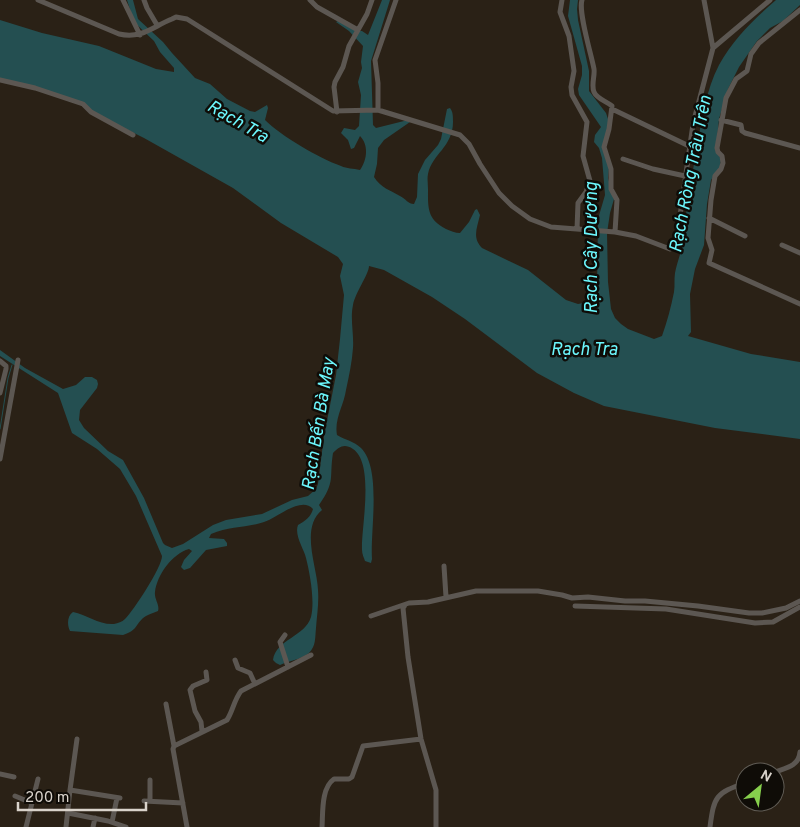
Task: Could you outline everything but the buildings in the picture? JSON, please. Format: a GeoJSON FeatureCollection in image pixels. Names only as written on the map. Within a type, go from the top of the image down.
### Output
{"type":"FeatureCollection","features":[{"type":"Feature","properties":{"kind":"street"},"geometry":{"type":"LineString","coordinates":[[38,0],[119,34],[130,36],[142,34],[176,17],[187,19],[330,110],[338,112],[377,110],[457,134],[469,144],[499,193],[512,206],[530,219],[551,228],[614,232],[636,236],[670,249],[674,247],[678,237],[689,146],[696,107],[707,74],[712,48],[704,0]]}},
{"type":"Feature","properties":{"kind":"street"},"geometry":{"type":"LineString","coordinates":[[123,0],[142,34]]}},
{"type":"Feature","properties":{"kind":"street"},"geometry":{"type":"LineString","coordinates":[[144,0],[155,26]]}},
{"type":"Feature","properties":{"kind":"street"},"geometry":{"type":"LineString","coordinates":[[310,0],[317,7],[358,30]]}},
{"type":"Feature","properties":{"kind":"street"},"geometry":{"type":"LineString","coordinates":[[338,112],[334,87],[343,68],[347,50],[372,0]]}},
{"type":"Feature","properties":{"kind":"street"},"geometry":{"type":"LineString","coordinates":[[377,110],[378,83],[375,60],[396,0]]}},
{"type":"Feature","properties":{"kind":"street"},"geometry":{"type":"LineString","coordinates":[[562,0],[560,12],[569,36],[574,71],[572,95],[587,122],[583,156],[590,181],[586,192],[578,202],[577,229]]}},
{"type":"Feature","properties":{"kind":"street"},"geometry":{"type":"LineString","coordinates":[[582,0],[581,13],[595,74],[594,90],[598,97],[610,105],[612,109],[689,146]]}},
{"type":"Feature","properties":{"kind":"street"},"geometry":{"type":"LineString","coordinates":[[712,48],[770,0]]}},
{"type":"Feature","properties":{"kind":"street"},"geometry":{"type":"LineString","coordinates":[[800,10],[770,33],[755,48],[747,71],[736,80],[728,94],[717,150],[722,156],[723,162],[721,169],[715,176],[708,238],[712,250],[709,263],[800,304]]}},
{"type":"Feature","properties":{"kind":"street"},"geometry":{"type":"LineString","coordinates":[[0,80],[35,88],[83,104],[91,112],[132,135]]}},
{"type":"Feature","properties":{"kind":"street"},"geometry":{"type":"LineString","coordinates":[[612,109],[604,147],[610,169],[611,189],[617,200],[614,232]]}},
{"type":"Feature","properties":{"kind":"street"},"geometry":{"type":"LineString","coordinates":[[722,120],[740,125],[745,133],[800,148]]}},
{"type":"Feature","properties":{"kind":"street"},"geometry":{"type":"LineString","coordinates":[[623,159],[653,169],[685,176]]}},
{"type":"Feature","properties":{"kind":"street"},"geometry":{"type":"LineString","coordinates":[[709,218],[745,236]]}},
{"type":"Feature","properties":{"kind":"street"},"geometry":{"type":"LineString","coordinates":[[782,244],[800,253]]}},
{"type":"Feature","properties":{"kind":"street"},"geometry":{"type":"LineString","coordinates":[[0,361],[6,366],[6,369],[0,394]]}},
{"type":"Feature","properties":{"kind":"street"},"geometry":{"type":"LineString","coordinates":[[0,458],[18,361]]}},
{"type":"Feature","properties":{"kind":"street"},"geometry":{"type":"LineString","coordinates":[[444,566],[446,597]]}},
{"type":"Feature","properties":{"kind":"street"},"geometry":{"type":"LineString","coordinates":[[371,616],[409,602],[428,602],[476,591],[538,591],[562,594],[572,598],[588,597],[645,601],[756,613],[786,608],[800,601]]}},
{"type":"Feature","properties":{"kind":"street"},"geometry":{"type":"LineString","coordinates":[[406,604],[403,608],[405,635],[421,739],[436,790],[436,827]]}},
{"type":"Feature","properties":{"kind":"street"},"geometry":{"type":"LineString","coordinates":[[575,606],[666,610],[755,623],[773,622],[800,607]]}},
{"type":"Feature","properties":{"kind":"street"},"geometry":{"type":"LineString","coordinates":[[285,635],[280,642],[287,665]]}},
{"type":"Feature","properties":{"kind":"street"},"geometry":{"type":"LineString","coordinates":[[174,746],[227,720],[236,697],[241,691],[287,665],[311,655]]}},
{"type":"Feature","properties":{"kind":"street"},"geometry":{"type":"LineString","coordinates":[[235,660],[238,668],[250,672],[254,684]]}},
{"type":"Feature","properties":{"kind":"street"},"geometry":{"type":"LineString","coordinates":[[202,731],[201,722],[195,711],[190,690],[192,686],[207,680],[206,672]]}},
{"type":"Feature","properties":{"kind":"street"},"geometry":{"type":"LineString","coordinates":[[166,704],[187,827]]}},
{"type":"Feature","properties":{"kind":"street"},"geometry":{"type":"LineString","coordinates":[[66,827],[77,739]]}},
{"type":"Feature","properties":{"kind":"street"},"geometry":{"type":"LineString","coordinates":[[322,827],[328,784],[334,779],[349,779],[352,777],[364,746],[421,739]]}},
{"type":"Feature","properties":{"kind":"street"},"geometry":{"type":"LineString","coordinates":[[785,768],[795,764],[800,757],[800,752]]}},
{"type":"Feature","properties":{"kind":"street"},"geometry":{"type":"LineString","coordinates":[[0,774],[14,777]]}},
{"type":"Feature","properties":{"kind":"street"},"geometry":{"type":"LineString","coordinates":[[26,827],[38,779]]}},
{"type":"Feature","properties":{"kind":"street"},"geometry":{"type":"LineString","coordinates":[[150,780],[147,801],[184,803]]}},
{"type":"Feature","properties":{"kind":"street"},"geometry":{"type":"LineString","coordinates":[[710,827],[716,799],[723,791],[735,787]]}},
{"type":"Feature","properties":{"kind":"street"},"geometry":{"type":"LineString","coordinates":[[70,790],[119,798],[112,822]]}},
{"type":"Feature","properties":{"kind":"street"},"geometry":{"type":"LineString","coordinates":[[15,796],[32,803]]}},
{"type":"Feature","properties":{"kind":"street"},"geometry":{"type":"LineString","coordinates":[[68,813],[112,822],[126,827]]}},
{"type":"Feature","properties":{"kind":"street"},"geometry":{"type":"LineString","coordinates":[[93,827],[95,818]]}},
{"type":"Feature","properties":{"kind":"water","name":"Rạch Tra"},"geometry":{"type":"Polygon","coordinates":[[[127,0],[133,0],[138,19],[163,42],[195,78],[210,84],[227,99],[250,111],[255,112],[267,105],[265,120],[281,133],[322,158],[346,168],[360,170],[366,153],[363,140],[360,136],[354,148],[351,149],[348,140],[341,133],[344,128],[355,130],[359,126],[361,95],[358,82],[362,68],[363,46],[349,31],[336,22],[338,21],[368,35],[382,0],[390,0],[371,61],[373,125],[376,128],[408,120],[410,122],[384,140],[378,148],[374,177],[383,186],[414,204],[417,197],[418,174],[425,160],[441,139],[447,109],[450,108],[453,122],[450,138],[430,167],[428,174],[428,202],[432,217],[446,229],[460,233],[477,209],[480,215],[476,237],[482,248],[528,270],[566,300],[578,304],[594,301],[597,291],[598,219],[605,195],[602,158],[599,148],[594,142],[595,135],[601,127],[579,95],[578,89],[582,75],[582,66],[568,16],[570,0],[578,0],[578,20],[589,71],[589,91],[606,113],[609,122],[603,147],[609,168],[608,178],[614,199],[607,233],[608,282],[611,309],[615,318],[628,329],[654,339],[662,336],[672,303],[675,273],[682,244],[701,125],[708,94],[719,65],[752,22],[776,0],[800,0],[800,5],[783,21],[770,28],[757,41],[739,67],[728,89],[719,119],[716,151],[721,159],[720,167],[711,180],[704,245],[695,269],[690,294],[691,332],[688,336],[751,354],[800,362],[800,439],[715,428],[604,406],[574,393],[537,373],[465,319],[432,297],[384,270],[369,266],[353,305],[352,358],[345,396],[336,429],[337,435],[361,448],[371,470],[374,501],[372,559],[371,563],[365,561],[362,551],[365,496],[364,468],[360,457],[353,449],[342,446],[333,453],[330,485],[319,505],[322,510],[315,518],[312,527],[311,548],[317,580],[318,600],[314,645],[309,653],[280,665],[273,660],[279,647],[303,629],[311,617],[312,596],[310,579],[306,558],[297,533],[298,525],[311,514],[313,509],[308,505],[295,506],[264,522],[211,534],[209,538],[224,539],[227,546],[206,550],[190,568],[184,570],[181,567],[192,551],[189,549],[177,555],[166,566],[156,585],[155,595],[158,611],[146,616],[128,633],[123,635],[70,631],[68,621],[73,612],[109,624],[124,620],[147,588],[162,556],[136,496],[120,469],[97,449],[72,433],[58,393],[0,356],[0,350],[25,368],[63,389],[76,385],[85,377],[92,377],[97,380],[97,388],[80,410],[79,420],[84,428],[108,451],[123,460],[144,498],[163,543],[172,548],[183,544],[213,525],[226,520],[262,514],[292,500],[308,496],[316,489],[336,375],[344,295],[340,276],[343,264],[338,257],[281,223],[233,188],[144,138],[92,112],[81,102],[0,80],[0,20],[42,33],[99,46],[156,69],[174,72],[174,68],[160,52],[154,41],[134,22],[127,0]]]}},
{"type":"Feature","properties":{"kind":"waterway"},"geometry":{"type":"LineString","coordinates":[[0,429],[8,378],[12,365]]}},
{"type":"Feature","properties":{"kind":"water label","name":"Rạch Ròng Trâu Trên"},"geometry":{"type":"Point","coordinates":[690,174]}},
{"type":"Feature","properties":{"kind":"water label","name":"Rạch Cây Dương"},"geometry":{"type":"Point","coordinates":[591,248]}},
{"type":"Feature","properties":{"kind":"water label","name":"Rạch Bến Bà May"},"geometry":{"type":"Point","coordinates":[318,424]}}]}
